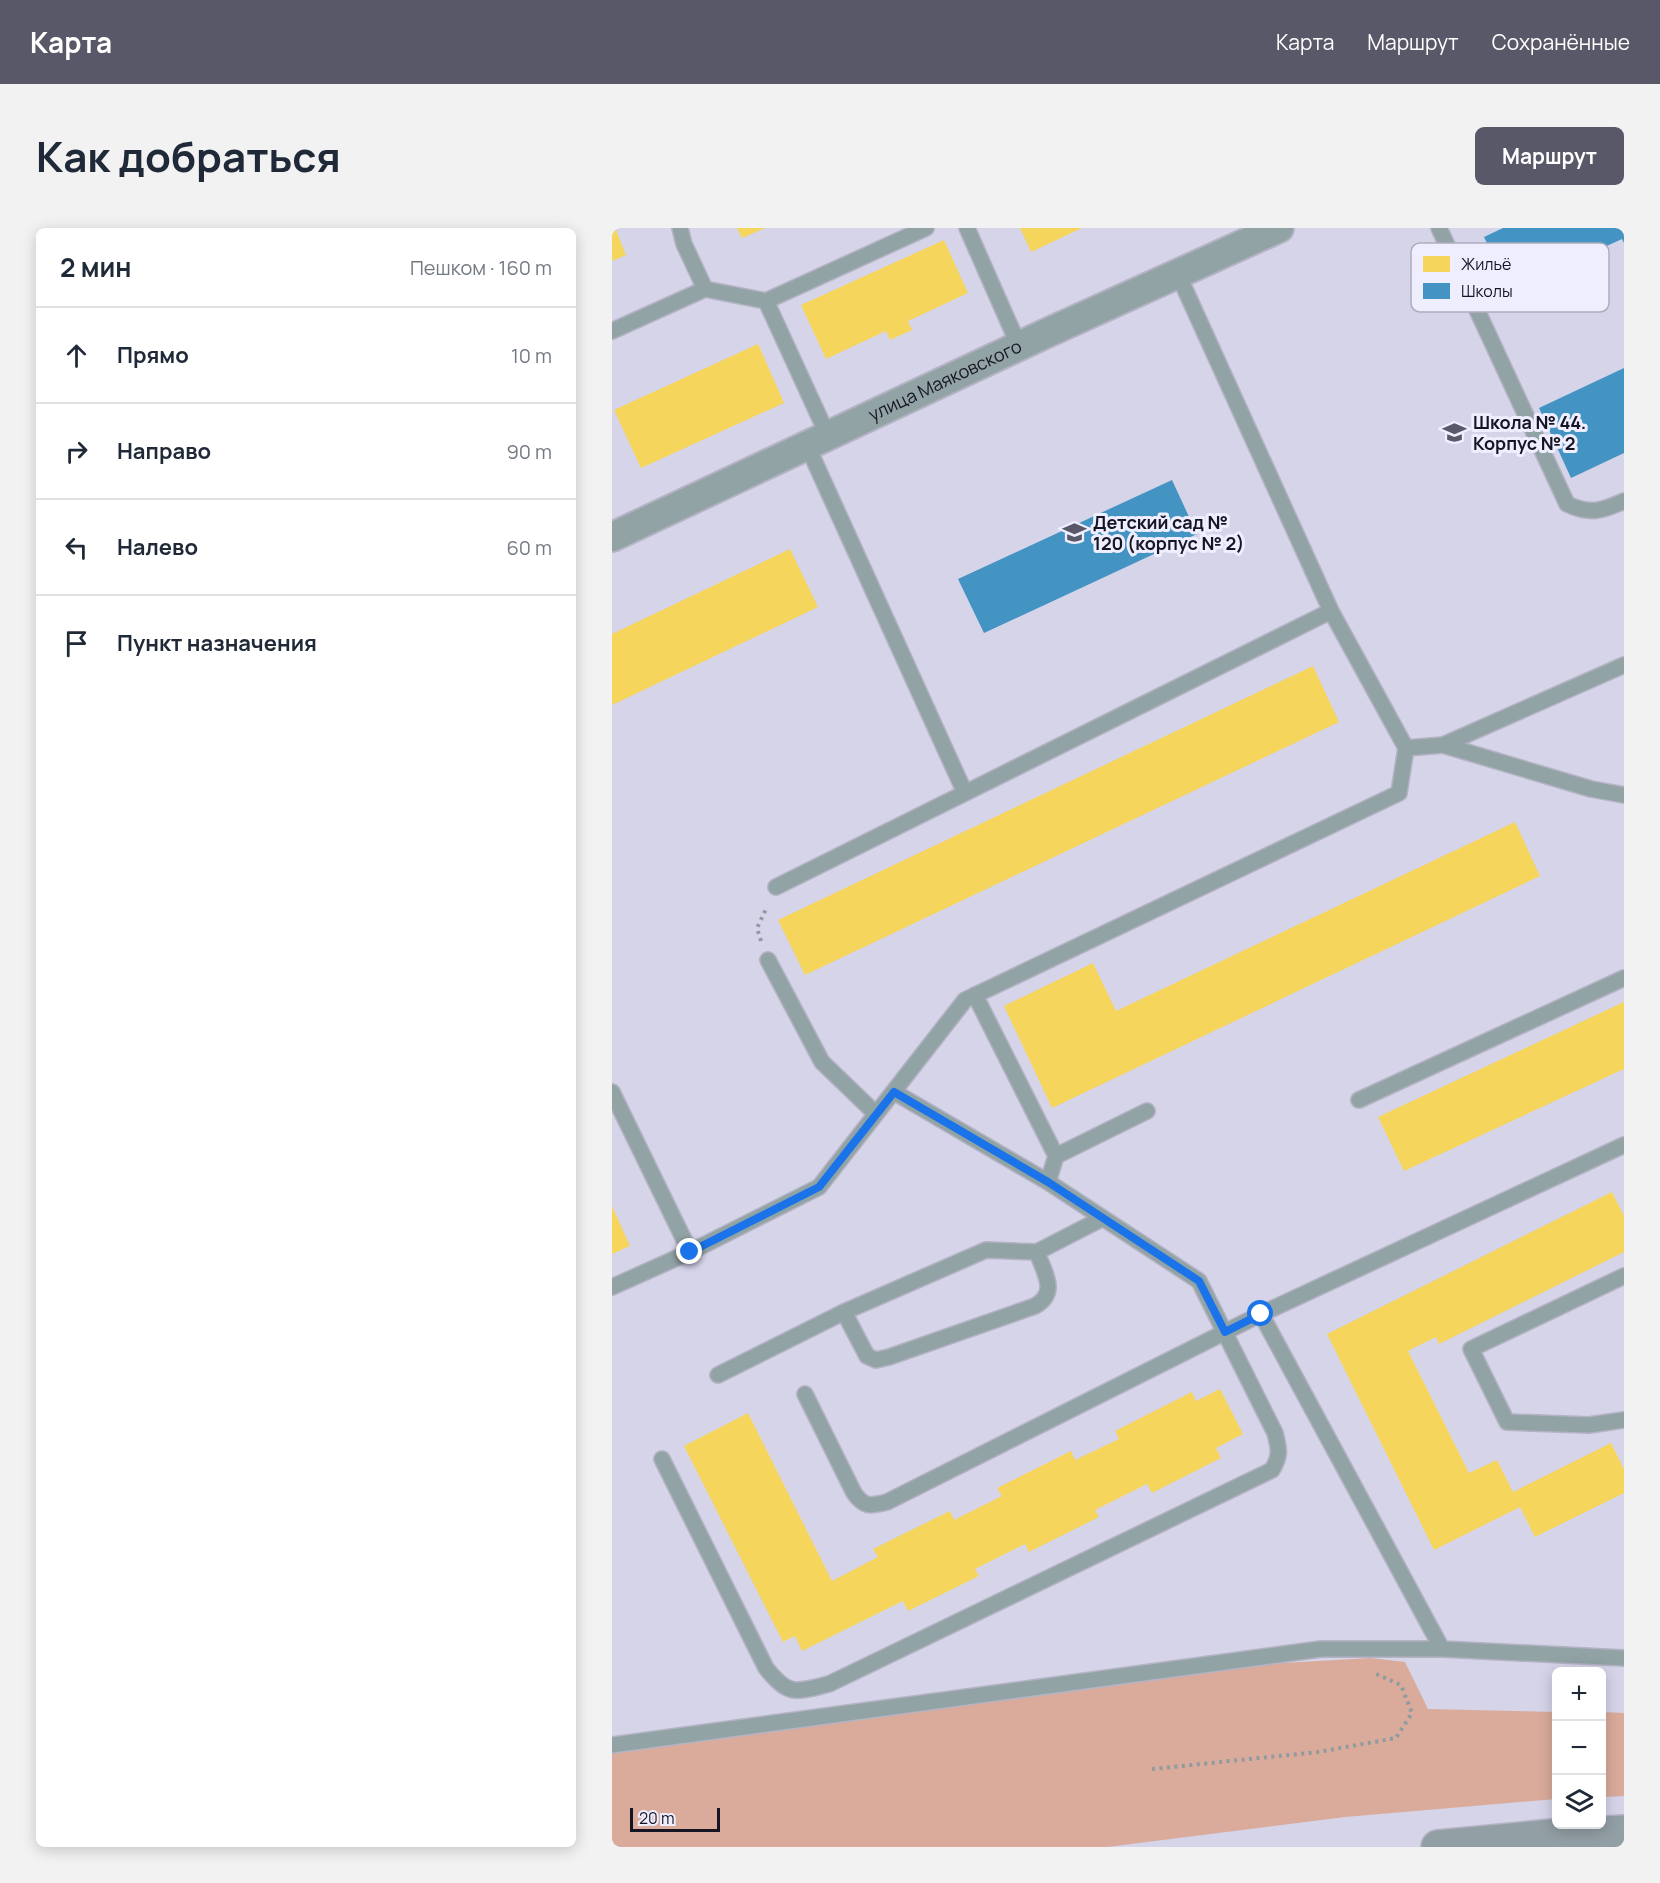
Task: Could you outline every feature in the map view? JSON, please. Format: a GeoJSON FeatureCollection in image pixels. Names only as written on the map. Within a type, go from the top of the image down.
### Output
{"type":"FeatureCollection","features":[{"type":"Feature","properties":{"kind":"main road"},"geometry":{"type":"LineString","coordinates":[[1438,1847],[1552,1836],[1624,1832]]}},
{"type":"Feature","properties":{"kind":"street","name":"улица Маяковского"},"geometry":{"type":"LineString","coordinates":[[612,537],[1178,274],[1232,238],[1279,228]]}},
{"type":"Feature","properties":{"kind":"lane"},"geometry":{"type":"LineString","coordinates":[[680,228],[684,244],[705,289]]}},
{"type":"Feature","properties":{"kind":"lane"},"geometry":{"type":"LineString","coordinates":[[612,331],[705,289],[766,302],[926,228]]}},
{"type":"Feature","properties":{"kind":"lane"},"geometry":{"type":"LineString","coordinates":[[967,228],[1019,346]]}},
{"type":"Feature","properties":{"kind":"lane"},"geometry":{"type":"LineString","coordinates":[[1439,228],[1446,243]]}},
{"type":"Feature","properties":{"kind":"lane"},"geometry":{"type":"LineString","coordinates":[[612,1287],[690,1252],[819,1187],[965,1000],[1399,793],[1406,748],[1331,610],[1178,274]]}},
{"type":"Feature","properties":{"kind":"lane"},"geometry":{"type":"LineString","coordinates":[[766,302],[818,441],[965,793]]}},
{"type":"Feature","properties":{"kind":"lane"},"geometry":{"type":"LineString","coordinates":[[1478,312],[1567,504],[1592,512],[1624,501]]}},
{"type":"Feature","properties":{"kind":"lane"},"geometry":{"type":"LineString","coordinates":[[776,887],[1331,610]]}},
{"type":"Feature","properties":{"kind":"lane"},"geometry":{"type":"LineString","coordinates":[[1406,748],[1443,745],[1624,665]]}},
{"type":"Feature","properties":{"kind":"lane"},"geometry":{"type":"LineString","coordinates":[[1443,745],[1591,789],[1624,795]]}},
{"type":"Feature","properties":{"kind":"lane"},"geometry":{"type":"LineString","coordinates":[[768,960],[822,1062],[876,1114]]}},
{"type":"Feature","properties":{"kind":"lane"},"geometry":{"type":"LineString","coordinates":[[1359,1100],[1624,978]]}},
{"type":"Feature","properties":{"kind":"lane"},"geometry":{"type":"LineString","coordinates":[[975,995],[1056,1156],[1048,1182]]}},
{"type":"Feature","properties":{"kind":"lane"},"geometry":{"type":"LineString","coordinates":[[612,1092],[690,1252]]}},
{"type":"Feature","properties":{"kind":"lane"},"geometry":{"type":"LineString","coordinates":[[662,1459],[766,1668],[779,1684],[799,1691],[829,1684],[1272,1470],[1278,1460],[1279,1449],[1275,1433],[1199,1281],[1048,1182],[894,1092]]}},
{"type":"Feature","properties":{"kind":"lane"},"geometry":{"type":"LineString","coordinates":[[1056,1156],[1147,1111]]}},
{"type":"Feature","properties":{"kind":"lane"},"geometry":{"type":"LineString","coordinates":[[805,1394],[854,1493],[861,1502],[871,1506],[887,1502],[1261,1314],[1624,1145]]}},
{"type":"Feature","properties":{"kind":"lane"},"geometry":{"type":"LineString","coordinates":[[718,1375],[844,1312],[986,1250],[1037,1252],[1103,1218]]}},
{"type":"Feature","properties":{"kind":"lane"},"geometry":{"type":"LineString","coordinates":[[844,1312],[867,1356],[876,1360],[889,1357],[1035,1306],[1046,1300],[1049,1293],[1047,1282],[1037,1252]]}},
{"type":"Feature","properties":{"kind":"lane"},"geometry":{"type":"LineString","coordinates":[[1624,1276],[1472,1348],[1507,1422],[1589,1425],[1624,1420]]}},
{"type":"Feature","properties":{"kind":"lane"},"geometry":{"type":"LineString","coordinates":[[1261,1314],[1442,1649]]}},
{"type":"Feature","properties":{"kind":"lane"},"geometry":{"type":"LineString","coordinates":[[612,1745],[1321,1649],[1442,1649],[1624,1658]]}},
{"type":"Feature","properties":{"kind":"path"},"geometry":{"type":"LineString","coordinates":[[768,960],[757,928],[776,887]]}},
{"type":"Feature","properties":{"kind":"path"},"geometry":{"type":"LineString","coordinates":[[1152,1769],[1318,1752],[1396,1738],[1412,1713],[1401,1685],[1371,1672]]}},
{"type":"Feature","properties":{"kind":"shaded area"},"geometry":{"type":"Polygon","coordinates":[[[1371,1658],[1405,1662],[1428,1709],[1552,1712],[1552,1799],[1345,1817],[1107,1847],[612,1847],[612,1753],[1264,1664],[1371,1658]]]}},
{"type":"Feature","properties":{"kind":"shaded area"},"geometry":{"type":"Polygon","coordinates":[[[1606,1712],[1624,1713],[1624,1796],[1606,1797],[1606,1712]]]}},
{"type":"Feature","properties":{"kind":"building: Жильё"},"geometry":{"type":"Polygon","coordinates":[[[612,228],[615,228],[626,255],[612,261],[612,228]]]}},
{"type":"Feature","properties":{"kind":"building: Жильё"},"geometry":{"type":"Polygon","coordinates":[[[737,228],[765,228],[742,238],[737,228]]]}},
{"type":"Feature","properties":{"kind":"building: Жильё"},"geometry":{"type":"Polygon","coordinates":[[[1020,228],[1082,228],[1031,252],[1020,228]]]}},
{"type":"Feature","properties":{"kind":"building: Жильё"},"geometry":{"type":"Polygon","coordinates":[[[944,240],[968,293],[908,321],[912,330],[890,340],[886,331],[826,359],[801,305],[944,240]]]}},
{"type":"Feature","properties":{"kind":"building: Жильё"},"geometry":{"type":"Polygon","coordinates":[[[758,344],[784,403],[641,468],[614,410],[758,344]]]}},
{"type":"Feature","properties":{"kind":"building: Жильё"},"geometry":{"type":"Polygon","coordinates":[[[790,549],[818,607],[612,705],[612,634],[790,549]]]}},
{"type":"Feature","properties":{"kind":"building: Жильё"},"geometry":{"type":"Polygon","coordinates":[[[1313,666],[1339,722],[805,975],[778,920],[1313,666]]]}},
{"type":"Feature","properties":{"kind":"building: Жильё"},"geometry":{"type":"Polygon","coordinates":[[[1515,822],[1540,876],[1052,1108],[1004,1006],[1093,963],[1116,1011],[1515,822]]]}},
{"type":"Feature","properties":{"kind":"building: Жильё"},"geometry":{"type":"Polygon","coordinates":[[[1624,1002],[1624,1069],[1404,1171],[1378,1117],[1624,1002]]]}},
{"type":"Feature","properties":{"kind":"building: Жильё"},"geometry":{"type":"Polygon","coordinates":[[[1612,1192],[1624,1216],[1624,1252],[1439,1344],[1436,1337],[1408,1351],[1469,1473],[1497,1460],[1513,1492],[1611,1443],[1624,1469],[1624,1493],[1535,1537],[1520,1507],[1434,1550],[1327,1334],[1612,1192]]]}},
{"type":"Feature","properties":{"kind":"building: Жильё"},"geometry":{"type":"Polygon","coordinates":[[[612,1206],[630,1246],[612,1254],[612,1206]]]}},
{"type":"Feature","properties":{"kind":"building: Жильё"},"geometry":{"type":"Polygon","coordinates":[[[1220,1389],[1243,1434],[1216,1448],[1221,1458],[1152,1493],[1147,1484],[1095,1510],[1099,1517],[1029,1552],[1025,1544],[975,1569],[979,1576],[908,1611],[903,1601],[802,1651],[795,1636],[783,1642],[684,1446],[748,1413],[832,1581],[878,1557],[873,1549],[950,1511],[954,1520],[1002,1496],[997,1488],[1071,1451],[1075,1460],[1119,1439],[1115,1431],[1192,1392],[1196,1401],[1220,1389]]]}},
{"type":"Feature","properties":{"kind":"building: Школы"},"geometry":{"type":"Polygon","coordinates":[[[1503,228],[1624,228],[1624,243],[1622,239],[1609,245],[1609,243],[1487,243],[1484,237],[1503,228]]]}},
{"type":"Feature","properties":{"kind":"building: Школы"},"geometry":{"type":"Polygon","coordinates":[[[1624,368],[1624,453],[1571,478],[1539,408],[1624,368]]]}},
{"type":"Feature","properties":{"kind":"building: Школы"},"geometry":{"type":"Polygon","coordinates":[[[1172,480],[1197,534],[984,633],[958,579],[1172,480]]]}},
{"type":"Feature","properties":{"kind":"place","name":"Школа № 44. Корпус № 2"},"geometry":{"type":"Point","coordinates":[1455,433]}},
{"type":"Feature","properties":{"kind":"place","name":"Детский сад № 120 (корпус № 2)"},"geometry":{"type":"Point","coordinates":[1075,533]}},
{"type":"Feature","properties":{"kind":"route"},"geometry":{"type":"LineString","coordinates":[[690,1252],[819,1187],[894,1092],[1048,1182],[1199,1281],[1225,1332],[1261,1314]]}}]}
